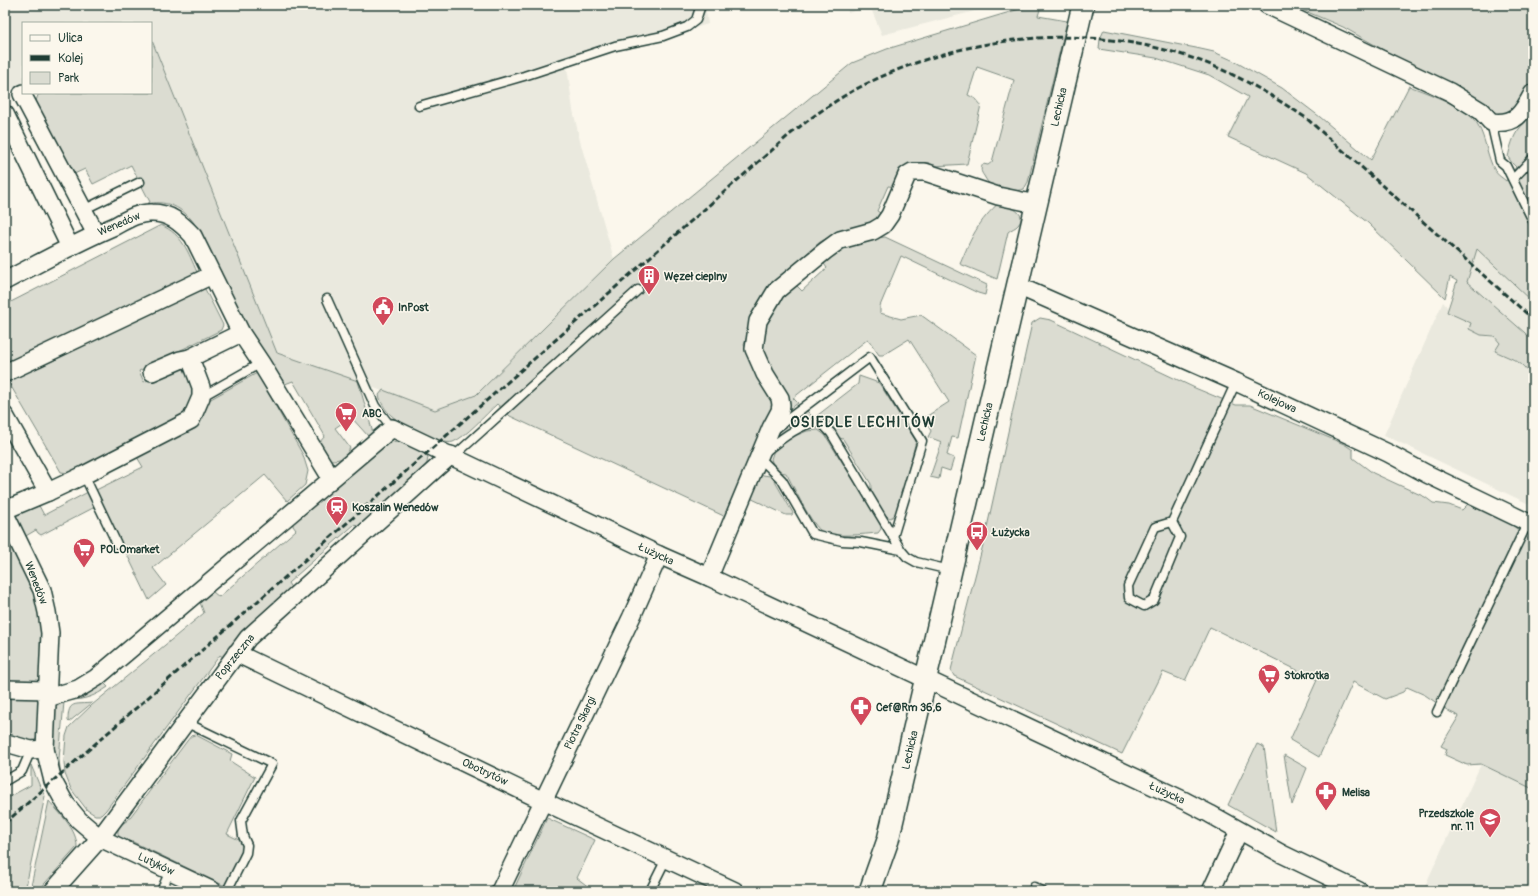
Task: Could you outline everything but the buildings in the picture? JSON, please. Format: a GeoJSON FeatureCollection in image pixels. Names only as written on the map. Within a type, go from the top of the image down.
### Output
{"type":"FeatureCollection","features":[{"type":"Feature","properties":{"kind":"street","name":"Lechicka"},"geometry":{"type":"LineString","coordinates":[[870,891],[888,840],[1018,286],[1081,5]]}},
{"type":"Feature","properties":{"kind":"street"},"geometry":{"type":"LineString","coordinates":[[1267,5],[1450,92],[1481,111],[1491,122],[1503,124],[1512,120],[1523,112],[1533,93]]}},
{"type":"Feature","properties":{"kind":"street"},"geometry":{"type":"LineString","coordinates":[[22,94],[96,234]]}},
{"type":"Feature","properties":{"kind":"street"},"geometry":{"type":"LineString","coordinates":[[5,114],[70,247]]}},
{"type":"Feature","properties":{"kind":"street"},"geometry":{"type":"LineString","coordinates":[[709,577],[768,435],[780,411],[780,398],[765,374],[754,349],[758,321],[776,291],[810,262],[840,240],[873,231],[883,225],[890,215],[906,175],[912,172],[925,172],[998,196],[1036,204]]}},
{"type":"Feature","properties":{"kind":"street","name":"Wenedów"},"geometry":{"type":"LineString","coordinates":[[5,281],[96,234],[137,216],[150,212],[166,214],[181,223],[193,236],[241,333],[331,478]]}},
{"type":"Feature","properties":{"kind":"street"},"geometry":{"type":"LineString","coordinates":[[5,372],[212,275]]}},
{"type":"Feature","properties":{"kind":"street","name":"Kolejowa"},"geometry":{"type":"LineString","coordinates":[[1018,286],[1236,382],[1388,453],[1427,474],[1530,523]]}},
{"type":"Feature","properties":{"kind":"street"},"geometry":{"type":"LineString","coordinates":[[152,372],[180,360],[190,358],[241,333]]}},
{"type":"Feature","properties":{"kind":"street"},"geometry":{"type":"LineString","coordinates":[[5,510],[84,475],[191,420],[201,397],[201,388],[190,358]]}},
{"type":"Feature","properties":{"kind":"street"},"geometry":{"type":"LineString","coordinates":[[5,416],[48,492]]}},
{"type":"Feature","properties":{"kind":"street"},"geometry":{"type":"LineString","coordinates":[[5,689],[47,694],[78,689],[96,678],[392,428]]}},
{"type":"Feature","properties":{"kind":"street","name":"Łużycka"},"geometry":{"type":"LineString","coordinates":[[392,428],[659,555],[709,577],[1185,801],[1282,854],[1359,891]]}},
{"type":"Feature","properties":{"kind":"street","name":"Poprzeczna"},"geometry":{"type":"LineString","coordinates":[[53,891],[100,838],[248,638],[452,456]]}},
{"type":"Feature","properties":{"kind":"street","name":"Wenedów"},"geometry":{"type":"LineString","coordinates":[[7,523],[42,590],[50,633],[47,694],[38,750],[65,803],[79,820],[100,838]]}},
{"type":"Feature","properties":{"kind":"street","name":"Piotra Skargi"},"geometry":{"type":"LineString","coordinates":[[500,891],[632,616],[659,555]]}},
{"type":"Feature","properties":{"kind":"street","name":"Obotrytów"},"geometry":{"type":"LineString","coordinates":[[236,653],[735,891]]}},
{"type":"Feature","properties":{"kind":"street"},"geometry":{"type":"LineString","coordinates":[[5,746],[10,744],[38,750]]}},
{"type":"Feature","properties":{"kind":"street"},"geometry":{"type":"LineString","coordinates":[[1211,891],[1239,831]]}},
{"type":"Feature","properties":{"kind":"street","name":"Lutyków"},"geometry":{"type":"LineString","coordinates":[[100,838],[213,891]]}},
{"type":"Feature","properties":{"kind":"street","name":"Lechicka"},"geometry":{"type":"LineString","coordinates":[[882,891],[888,840]]}},
{"type":"Feature","properties":{"kind":"lane"},"geometry":{"type":"LineString","coordinates":[[419,106],[524,76],[615,46],[663,36],[687,28],[696,20],[701,5]]}},
{"type":"Feature","properties":{"kind":"lane"},"geometry":{"type":"LineString","coordinates":[[1491,122],[1500,161],[1506,166],[1533,221]]}},
{"type":"Feature","properties":{"kind":"lane"},"geometry":{"type":"LineString","coordinates":[[1513,179],[1533,158]]}},
{"type":"Feature","properties":{"kind":"lane"},"geometry":{"type":"LineString","coordinates":[[83,210],[140,182]]}},
{"type":"Feature","properties":{"kind":"lane"},"geometry":{"type":"LineString","coordinates":[[452,456],[638,290]]}},
{"type":"Feature","properties":{"kind":"lane"},"geometry":{"type":"LineString","coordinates":[[328,299],[375,406],[392,428]]}},
{"type":"Feature","properties":{"kind":"lane"},"geometry":{"type":"LineString","coordinates":[[768,435],[870,357],[922,441],[893,537]]}},
{"type":"Feature","properties":{"kind":"lane"},"geometry":{"type":"LineString","coordinates":[[201,397],[261,363]]}},
{"type":"Feature","properties":{"kind":"lane"},"geometry":{"type":"LineString","coordinates":[[1172,522],[1180,537],[1154,600],[1144,606],[1129,598],[1128,586],[1155,527],[1172,522],[1236,382]]}},
{"type":"Feature","properties":{"kind":"lane"},"geometry":{"type":"LineString","coordinates":[[901,550],[861,542],[842,542],[813,534],[782,480],[759,457],[780,439],[802,427],[820,423],[831,433],[893,537],[907,557],[916,562],[951,570]]}},
{"type":"Feature","properties":{"kind":"lane"},"geometry":{"type":"LineString","coordinates":[[84,475],[118,544]]}},
{"type":"Feature","properties":{"kind":"lane"},"geometry":{"type":"LineString","coordinates":[[1437,712],[1530,523]]}},
{"type":"Feature","properties":{"kind":"lane"},"geometry":{"type":"LineString","coordinates":[[185,722],[272,764],[241,821],[243,836],[247,844],[246,853],[228,891]]}},
{"type":"Feature","properties":{"kind":"lane"},"geometry":{"type":"LineString","coordinates":[[5,781],[22,771],[38,750]]}},
{"type":"Feature","properties":{"kind":"lane"},"geometry":{"type":"LineString","coordinates":[[650,891],[666,859]]}},
{"type":"Feature","properties":{"kind":"lane"},"geometry":{"type":"LineString","coordinates":[[161,891],[170,871]]}},
{"type":"Feature","properties":{"kind":"lane"},"geometry":{"type":"LineString","coordinates":[[1034,887],[1042,891]]}},
{"type":"Feature","properties":{"kind":"shaded area"},"geometry":{"type":"Polygon","coordinates":[[[5,5],[705,5],[708,24],[567,67],[573,110],[580,141],[614,259],[476,395],[435,410],[277,353],[152,40],[152,22],[22,22],[22,84],[5,91],[5,5]]]}},
{"type":"Feature","properties":{"kind":"shaded area"},"geometry":{"type":"Polygon","coordinates":[[[847,5],[998,5],[882,35],[870,6],[848,13],[847,5]]]}},
{"type":"Feature","properties":{"kind":"shaded area"},"geometry":{"type":"Polygon","coordinates":[[[1533,140],[1533,340],[1467,282],[1477,249],[1499,193],[1533,140]]]}},
{"type":"Feature","properties":{"kind":"shaded area"},"geometry":{"type":"Polygon","coordinates":[[[1443,302],[1448,308],[1447,312],[1471,324],[1469,329],[1481,335],[1493,336],[1500,343],[1495,351],[1521,363],[1528,371],[1533,381],[1533,506],[1384,435],[1443,302]]]}},
{"type":"Feature","properties":{"kind":"shaded area","name":"Przedszkole nr. 11"},"geometry":{"type":"Polygon","coordinates":[[[1481,764],[1533,789],[1533,891],[1423,890],[1481,764]]]}},
{"type":"Feature","properties":{"kind":"green space"},"geometry":{"type":"Polygon","coordinates":[[[1033,5],[1041,6],[1038,16],[1067,21],[1028,182],[1024,189],[1008,190],[995,188],[989,183],[982,172],[981,167],[983,164],[988,165],[992,162],[1014,80],[977,67],[968,95],[976,99],[981,105],[967,164],[918,167],[897,187],[888,186],[877,211],[882,214],[879,221],[838,232],[820,242],[770,285],[749,330],[744,345],[775,405],[728,518],[510,416],[497,404],[476,425],[453,442],[439,441],[430,438],[404,424],[387,411],[379,395],[383,390],[435,410],[476,395],[614,259],[852,63],[887,49],[1033,5]]]}},
{"type":"Feature","properties":{"kind":"green space"},"geometry":{"type":"Polygon","coordinates":[[[1291,5],[1533,5],[1533,85],[1525,102],[1507,116],[1495,113],[1343,27],[1291,5]]]}},
{"type":"Feature","properties":{"kind":"green space"},"geometry":{"type":"Polygon","coordinates":[[[1104,30],[1214,52],[1232,60],[1282,88],[1320,117],[1371,160],[1409,86],[1446,101],[1466,112],[1473,118],[1481,130],[1495,171],[1506,181],[1516,167],[1508,157],[1513,139],[1533,111],[1533,302],[1477,249],[1467,282],[1533,340],[1533,381],[1522,365],[1495,351],[1500,343],[1494,336],[1481,335],[1469,329],[1471,323],[1447,312],[1457,281],[1450,277],[1445,298],[1368,223],[1306,173],[1228,137],[1248,97],[1209,75],[1156,58],[1099,49],[1100,39],[1104,30]]]}},
{"type":"Feature","properties":{"kind":"green space"},"geometry":{"type":"Polygon","coordinates":[[[152,40],[277,353],[358,381],[373,433],[368,436],[351,417],[335,428],[350,448],[340,459],[330,460],[318,444],[325,436],[293,381],[285,384],[246,327],[191,219],[177,207],[160,203],[147,204],[150,202],[131,165],[93,184],[85,169],[72,175],[37,108],[36,101],[38,95],[152,94],[152,40]]]}},
{"type":"Feature","properties":{"kind":"green space"},"geometry":{"type":"Polygon","coordinates":[[[1000,202],[1016,210],[1021,217],[1021,221],[1017,226],[1008,232],[997,279],[960,264],[976,230],[992,209],[1000,202]]]}},
{"type":"Feature","properties":{"kind":"green space"},"geometry":{"type":"Polygon","coordinates":[[[161,225],[180,239],[197,272],[12,363],[5,351],[5,305],[161,225]]]}},
{"type":"Feature","properties":{"kind":"green space"},"geometry":{"type":"Polygon","coordinates":[[[885,237],[987,285],[985,295],[978,293],[901,256],[880,306],[880,313],[901,319],[921,315],[976,355],[958,438],[952,437],[947,455],[954,458],[950,471],[941,468],[939,479],[930,477],[942,442],[928,437],[931,431],[924,418],[949,402],[909,339],[883,355],[879,355],[868,339],[793,398],[798,403],[783,414],[762,357],[763,328],[777,303],[795,284],[802,291],[827,268],[822,261],[847,241],[885,237]]]}},
{"type":"Feature","properties":{"kind":"green space"},"geometry":{"type":"Polygon","coordinates":[[[204,287],[223,325],[221,330],[139,371],[144,382],[178,365],[184,369],[191,379],[192,385],[193,392],[191,412],[76,474],[61,472],[5,376],[31,364],[40,367],[204,287]]]}},
{"type":"Feature","properties":{"kind":"green space"},"geometry":{"type":"Polygon","coordinates":[[[1040,318],[1051,320],[1195,388],[1236,405],[1250,405],[1344,444],[1353,450],[1353,458],[1373,473],[1425,497],[1433,503],[1449,505],[1462,510],[1468,504],[1509,522],[1533,543],[1533,789],[1481,764],[1467,765],[1445,755],[1447,749],[1441,746],[1459,716],[1450,712],[1425,695],[1407,687],[1403,692],[1385,699],[1353,682],[1319,757],[1290,740],[1317,680],[1210,627],[1185,681],[1163,672],[1122,754],[954,676],[951,670],[984,541],[1032,323],[1040,318]]]}},
{"type":"Feature","properties":{"kind":"green space"},"geometry":{"type":"Polygon","coordinates":[[[257,373],[303,455],[308,471],[305,485],[287,501],[265,475],[153,568],[166,585],[149,600],[96,490],[143,467],[137,457],[198,426],[203,418],[204,409],[209,400],[257,373]]]}},
{"type":"Feature","properties":{"kind":"green space"},"geometry":{"type":"Polygon","coordinates":[[[859,376],[879,383],[916,441],[897,513],[890,518],[883,513],[877,503],[872,492],[871,484],[843,439],[837,437],[824,423],[779,435],[778,431],[806,410],[814,418],[858,384],[859,376]]]}},
{"type":"Feature","properties":{"kind":"green space"},"geometry":{"type":"Polygon","coordinates":[[[818,430],[825,435],[881,524],[881,529],[878,533],[835,535],[823,532],[808,514],[786,473],[778,471],[774,467],[771,459],[774,450],[792,437],[807,431],[818,430]]]}},
{"type":"Feature","properties":{"kind":"green space"},"geometry":{"type":"Polygon","coordinates":[[[396,441],[405,443],[422,451],[428,457],[427,463],[423,470],[359,528],[355,524],[288,583],[292,589],[224,658],[220,655],[106,810],[101,815],[95,815],[87,810],[71,789],[65,774],[64,762],[66,736],[69,727],[92,705],[204,613],[199,600],[207,593],[213,592],[219,597],[296,530],[293,526],[293,521],[354,467],[388,444],[396,441]]]}},
{"type":"Feature","properties":{"kind":"green space"},"geometry":{"type":"Polygon","coordinates":[[[763,475],[770,476],[774,480],[793,513],[792,515],[786,515],[748,497],[760,477],[763,475]]]}},
{"type":"Feature","properties":{"kind":"green space"},"geometry":{"type":"Polygon","coordinates":[[[88,492],[95,506],[93,508],[41,535],[36,530],[24,537],[16,516],[21,511],[37,502],[44,515],[88,492]]]}},
{"type":"Feature","properties":{"kind":"green space"},"geometry":{"type":"Polygon","coordinates":[[[5,539],[9,541],[33,589],[43,628],[38,739],[34,743],[5,740],[5,539]]]}},
{"type":"Feature","properties":{"kind":"green space"},"geometry":{"type":"Polygon","coordinates":[[[103,682],[108,687],[99,693],[90,697],[69,700],[103,682]]]}},
{"type":"Feature","properties":{"kind":"green space"},"geometry":{"type":"Polygon","coordinates":[[[64,702],[59,759],[61,778],[69,796],[55,765],[51,735],[54,710],[64,702]]]}},
{"type":"Feature","properties":{"kind":"green space"},"geometry":{"type":"Polygon","coordinates":[[[92,703],[69,722],[68,721],[68,714],[71,707],[77,704],[92,703]]]}},
{"type":"Feature","properties":{"kind":"green space"},"geometry":{"type":"Polygon","coordinates":[[[196,735],[232,754],[230,761],[255,777],[227,834],[243,842],[244,847],[225,886],[133,842],[120,838],[118,833],[119,826],[128,820],[191,736],[196,735]]]}},
{"type":"Feature","properties":{"kind":"green space"},"geometry":{"type":"Polygon","coordinates":[[[1257,744],[1264,747],[1276,832],[1228,805],[1257,744]]]}},
{"type":"Feature","properties":{"kind":"green space"},"geometry":{"type":"Polygon","coordinates":[[[1284,755],[1307,768],[1292,805],[1284,755]]]}},
{"type":"Feature","properties":{"kind":"green space"},"geometry":{"type":"Polygon","coordinates":[[[31,765],[45,796],[25,891],[9,891],[5,885],[5,799],[31,785],[31,765]]]}},
{"type":"Feature","properties":{"kind":"green space"},"geometry":{"type":"Polygon","coordinates":[[[49,801],[71,828],[77,847],[38,891],[30,891],[49,801]]]}},
{"type":"Feature","properties":{"kind":"green space"},"geometry":{"type":"Polygon","coordinates":[[[547,818],[595,840],[577,878],[594,891],[513,891],[547,818]]]}},
{"type":"Feature","properties":{"kind":"railway"},"geometry":{"type":"LineString","coordinates":[[5,823],[788,136],[847,94],[909,65],[951,52],[994,43],[1038,38],[1082,38],[1126,42],[1169,51],[1211,65],[1260,89],[1306,118],[1533,319]]}},
{"type":"Feature","properties":{"kind":"place","name":"Węzeł cieplny"},"geometry":{"type":"Point","coordinates":[649,296]}},
{"type":"Feature","properties":{"kind":"place","name":"InPost"},"geometry":{"type":"Point","coordinates":[383,326]}},
{"type":"Feature","properties":{"kind":"place","name":"ABC"},"geometry":{"type":"Point","coordinates":[346,432]}},
{"type":"Feature","properties":{"kind":"place","name":"Koszalin Wenedów"},"geometry":{"type":"Point","coordinates":[337,526]}},
{"type":"Feature","properties":{"kind":"place","name":"Łużycka"},"geometry":{"type":"Point","coordinates":[977,552]}},
{"type":"Feature","properties":{"kind":"place","name":"POLOmarket"},"geometry":{"type":"Point","coordinates":[84,568]}},
{"type":"Feature","properties":{"kind":"place","name":"Stokrotka"},"geometry":{"type":"Point","coordinates":[1269,694]}},
{"type":"Feature","properties":{"kind":"place","name":"Cef@Rm 36,6"},"geometry":{"type":"Point","coordinates":[861,726]}},
{"type":"Feature","properties":{"kind":"place","name":"Melisa"},"geometry":{"type":"Point","coordinates":[1326,812]}},
{"type":"Feature","properties":{"kind":"place","name":"Przedszkole nr. 11"},"geometry":{"type":"Point","coordinates":[1490,838]}},
{"type":"Feature","properties":{"kind":"district","name":"OSIEDLE LECHITÓW"},"geometry":{"type":"Point","coordinates":[863,422]}}]}
